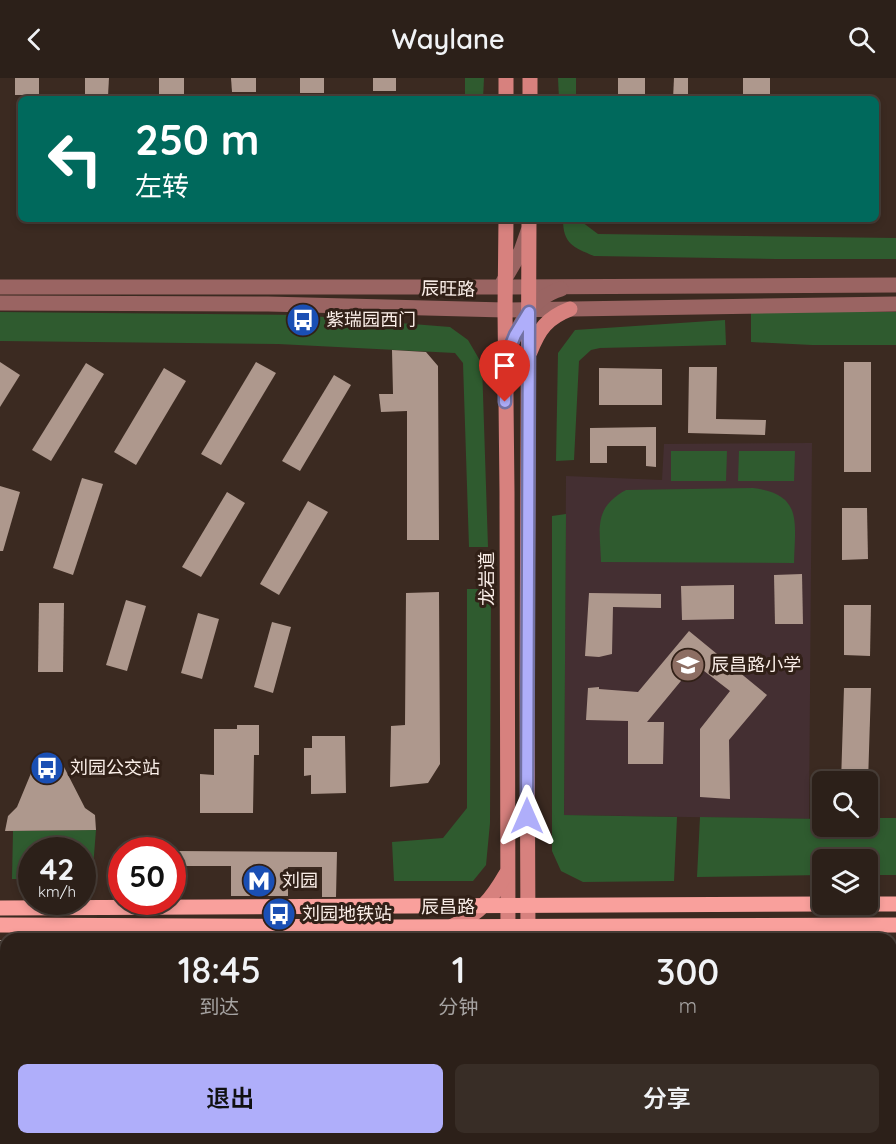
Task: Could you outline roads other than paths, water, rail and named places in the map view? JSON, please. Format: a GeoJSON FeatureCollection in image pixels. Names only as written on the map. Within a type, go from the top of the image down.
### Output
{"type":"FeatureCollection","features":[{"type":"Feature","properties":{"kind":"main road"},"geometry":{"type":"LineString","coordinates":[[506,78],[506,96]]}},
{"type":"Feature","properties":{"kind":"main road"},"geometry":{"type":"LineString","coordinates":[[530,78],[530,96]]}},
{"type":"Feature","properties":{"kind":"main road","name":"龙岩道"},"geometry":{"type":"LineString","coordinates":[[506,222],[503,284],[507,492],[507,871]]}},
{"type":"Feature","properties":{"kind":"main road"},"geometry":{"type":"LineString","coordinates":[[508,932],[518,905],[526,682],[529,223]]}},
{"type":"Feature","properties":{"kind":"main road"},"geometry":{"type":"LineString","coordinates":[[528,357],[546,323],[556,314],[570,309]]}},
{"type":"Feature","properties":{"kind":"main road"},"geometry":{"type":"LineString","coordinates":[[507,871],[518,905],[530,930]]}},
{"type":"Feature","properties":{"kind":"main road"},"geometry":{"type":"LineString","coordinates":[[453,926],[476,914],[485,905],[493,896],[507,871]]}},
{"type":"Feature","properties":{"kind":"main road"},"geometry":{"type":"LineString","coordinates":[[0,908],[812,904]]}},
{"type":"Feature","properties":{"kind":"main road"},"geometry":{"type":"LineString","coordinates":[[878,904],[896,904]]}},
{"type":"Feature","properties":{"kind":"main road"},"geometry":{"type":"LineString","coordinates":[[106,906],[144,926]]}},
{"type":"Feature","properties":{"kind":"main road","name":"辰昌路"},"geometry":{"type":"LineString","coordinates":[[0,925],[453,926],[508,932],[896,926]]}},
{"type":"Feature","properties":{"kind":"main road"},"geometry":{"type":"LineString","coordinates":[[453,926],[466,933]]}},
{"type":"Feature","properties":{"kind":"street"},"geometry":{"type":"LineString","coordinates":[[455,309],[489,296],[503,284],[521,251],[529,223]]}},
{"type":"Feature","properties":{"kind":"street","name":"辰旺路"},"geometry":{"type":"LineString","coordinates":[[0,287],[503,284],[529,287],[896,285]]}},
{"type":"Feature","properties":{"kind":"street"},"geometry":{"type":"LineString","coordinates":[[505,360],[515,335],[529,310],[555,290],[566,287]]}},
{"type":"Feature","properties":{"kind":"street","name":"辰旺路"},"geometry":{"type":"LineString","coordinates":[[0,303],[268,304],[505,310],[896,304]]}},
{"type":"Feature","properties":{"kind":"place","name":"紫瑞园西门"},"geometry":{"type":"Point","coordinates":[303,320]}},
{"type":"Feature","properties":{"kind":"place","name":"辰昌路小学"},"geometry":{"type":"Point","coordinates":[688,665]}},
{"type":"Feature","properties":{"kind":"place","name":"刘园公交站"},"geometry":{"type":"Point","coordinates":[47,768]}},
{"type":"Feature","properties":{"kind":"place","name":"刘园"},"geometry":{"type":"Point","coordinates":[259,881]}},
{"type":"Feature","properties":{"kind":"place","name":"刘园地铁站"},"geometry":{"type":"Point","coordinates":[279,914]}}]}
